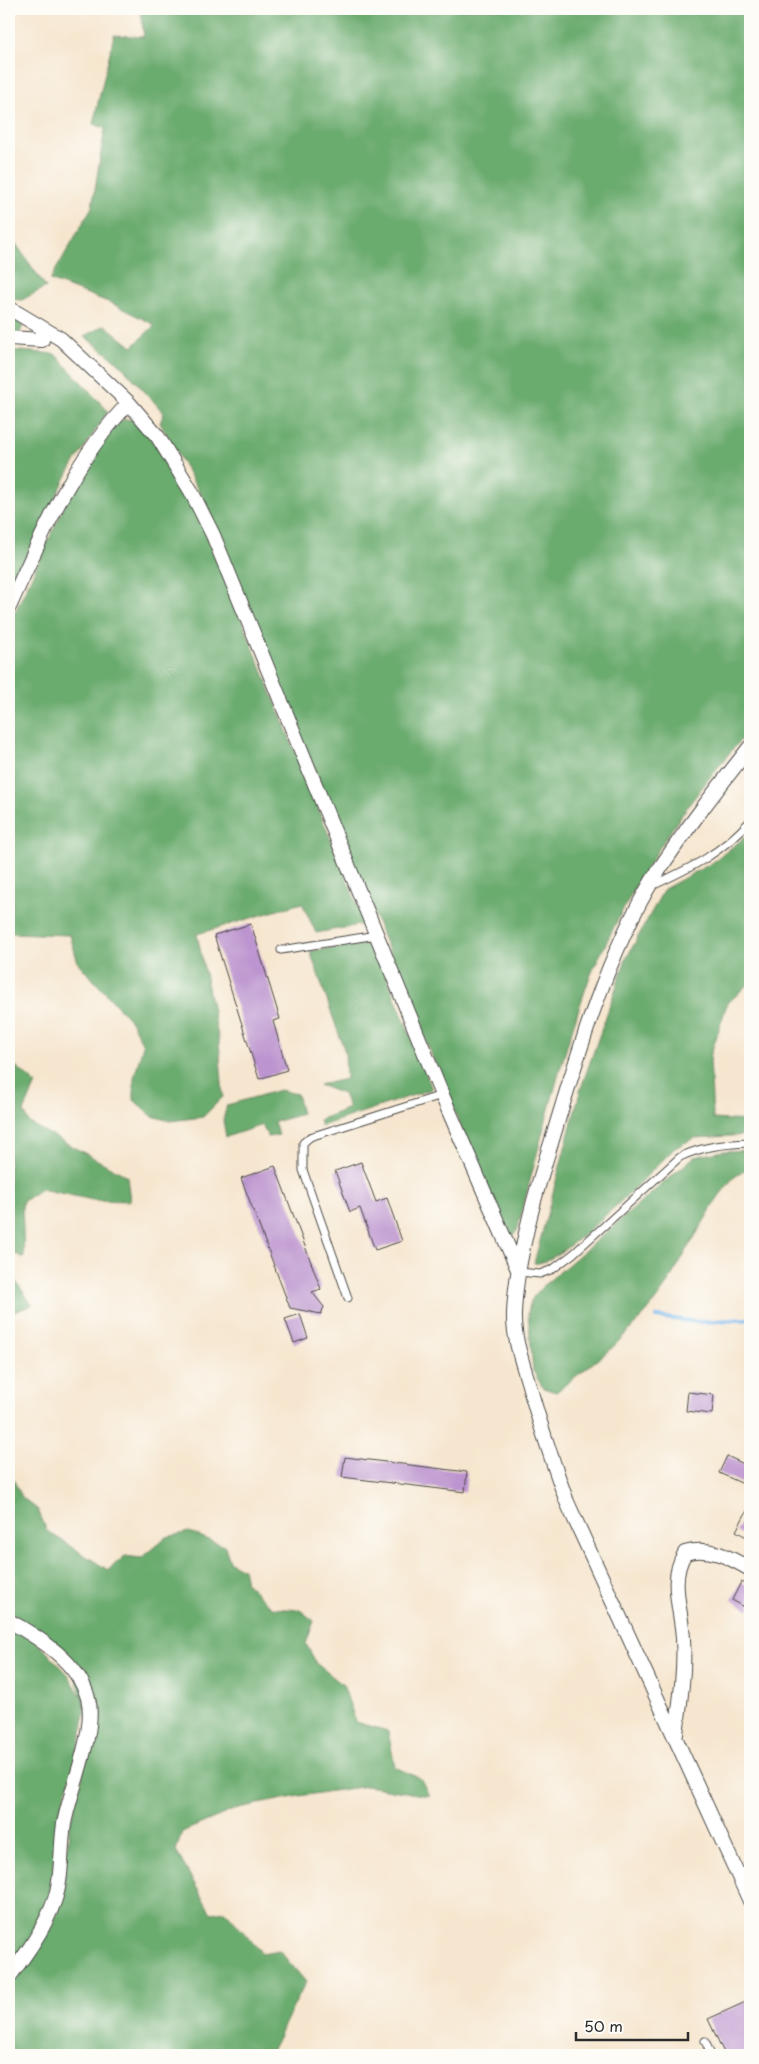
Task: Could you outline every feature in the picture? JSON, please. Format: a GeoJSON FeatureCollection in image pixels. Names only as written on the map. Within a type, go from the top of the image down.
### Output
{"type":"FeatureCollection","features":[{"type":"Feature","properties":{"kind":"street"},"geometry":{"type":"LineString","coordinates":[[9,308],[61,339],[129,403],[158,437],[191,491],[213,534],[442,1095],[519,1272]]}},
{"type":"Feature","properties":{"kind":"street"},"geometry":{"type":"LineString","coordinates":[[9,338],[42,340]]}},
{"type":"Feature","properties":{"kind":"street"},"geometry":{"type":"LineString","coordinates":[[9,607],[71,478],[94,444],[129,403]]}},
{"type":"Feature","properties":{"kind":"street"},"geometry":{"type":"LineString","coordinates":[[750,747],[700,812],[649,888],[622,939],[579,1052],[542,1172],[519,1272],[514,1314],[517,1343],[548,1450],[567,1502],[676,1735],[750,1901]]}},
{"type":"Feature","properties":{"kind":"street"},"geometry":{"type":"LineString","coordinates":[[676,1735],[684,1640],[675,1582],[678,1563],[684,1554],[697,1550],[711,1551],[750,1569]]}},
{"type":"Feature","properties":{"kind":"street"},"geometry":{"type":"LineString","coordinates":[[9,1621],[38,1637],[57,1653],[73,1671],[83,1685],[90,1714],[87,1734],[64,1824],[60,1879],[55,1898],[46,1921],[9,1977]]}},
{"type":"Feature","properties":{"kind":"lane"},"geometry":{"type":"LineString","coordinates":[[649,888],[701,863],[732,841],[750,821]]}},
{"type":"Feature","properties":{"kind":"lane"},"geometry":{"type":"LineString","coordinates":[[281,950],[377,935]]}},
{"type":"Feature","properties":{"kind":"lane"},"geometry":{"type":"LineString","coordinates":[[348,1298],[303,1170],[303,1143],[310,1137],[442,1095]]}},
{"type":"Feature","properties":{"kind":"lane"},"geometry":{"type":"LineString","coordinates":[[519,1272],[540,1274],[553,1269],[573,1254],[680,1157],[697,1149],[724,1144],[750,1143]]}},
{"type":"Feature","properties":{"kind":"lane"},"geometry":{"type":"LineString","coordinates":[[705,2041],[711,2055]]}},
{"type":"Feature","properties":{"kind":"green space"},"geometry":{"type":"Polygon","coordinates":[[[140,9],[750,9],[750,729],[691,802],[656,853],[624,907],[594,968],[569,1041],[550,1104],[517,1231],[513,1235],[509,1234],[502,1227],[206,504],[160,423],[164,413],[118,362],[84,336],[105,325],[132,347],[155,325],[111,303],[50,280],[92,207],[105,128],[93,124],[114,35],[144,37],[140,9]]]}},
{"type":"Feature","properties":{"kind":"green space"},"geometry":{"type":"Polygon","coordinates":[[[9,234],[46,287],[22,300],[9,299],[9,234]]]}},
{"type":"Feature","properties":{"kind":"green space"},"geometry":{"type":"Polygon","coordinates":[[[9,316],[19,320],[23,326],[19,334],[9,334],[9,316]]]}},
{"type":"Feature","properties":{"kind":"green space"},"geometry":{"type":"Polygon","coordinates":[[[9,350],[55,354],[108,411],[68,473],[9,591],[9,350]]]}},
{"type":"Feature","properties":{"kind":"green space"},"geometry":{"type":"Polygon","coordinates":[[[126,419],[138,421],[163,452],[209,539],[365,924],[316,933],[302,903],[197,934],[219,1041],[223,1097],[203,1117],[170,1121],[152,1116],[134,1100],[134,1078],[143,1045],[131,1021],[78,963],[70,935],[9,933],[9,625],[77,479],[116,422],[126,419]]]}},
{"type":"Feature","properties":{"kind":"green space"},"geometry":{"type":"Polygon","coordinates":[[[750,833],[750,982],[727,1004],[710,1057],[713,1119],[750,1121],[750,1135],[694,1138],[675,1148],[584,1235],[546,1261],[534,1263],[581,1088],[626,959],[664,889],[712,863],[750,833]]]}},
{"type":"Feature","properties":{"kind":"green space"},"geometry":{"type":"Polygon","coordinates":[[[373,943],[432,1089],[321,1126],[319,1120],[349,1108],[343,1094],[319,1085],[346,1079],[345,1052],[310,951],[373,943]]]}},
{"type":"Feature","properties":{"kind":"green space"},"geometry":{"type":"Polygon","coordinates":[[[9,1060],[36,1084],[24,1111],[29,1123],[127,1176],[130,1201],[93,1200],[41,1189],[22,1202],[24,1258],[14,1253],[9,1257],[9,1060]]]}},
{"type":"Feature","properties":{"kind":"green space"},"geometry":{"type":"Polygon","coordinates":[[[280,1090],[297,1094],[302,1114],[274,1122],[279,1135],[268,1137],[262,1125],[226,1137],[223,1120],[227,1105],[280,1090]]]}},
{"type":"Feature","properties":{"kind":"green space"},"geometry":{"type":"Polygon","coordinates":[[[750,1150],[750,1167],[733,1178],[717,1199],[664,1289],[647,1312],[612,1348],[556,1392],[543,1388],[533,1371],[528,1313],[531,1300],[542,1287],[694,1157],[723,1151],[750,1150]]]}},
{"type":"Feature","properties":{"kind":"green space"},"geometry":{"type":"Polygon","coordinates":[[[9,1271],[32,1305],[9,1314],[9,1271]]]}},
{"type":"Feature","properties":{"kind":"green space"},"geometry":{"type":"Polygon","coordinates":[[[9,1471],[22,1497],[38,1510],[47,1531],[108,1570],[125,1556],[141,1558],[166,1537],[189,1532],[225,1546],[230,1562],[243,1569],[246,1583],[272,1608],[300,1610],[314,1621],[306,1644],[317,1664],[343,1685],[356,1722],[388,1731],[395,1767],[421,1779],[429,1796],[367,1786],[299,1796],[238,1808],[182,1832],[176,1851],[211,1913],[225,1911],[262,1953],[279,1950],[306,1982],[269,2055],[9,2055],[9,1988],[32,1957],[57,1915],[63,1894],[69,1828],[93,1735],[70,1657],[43,1633],[9,1613],[9,1471]]]}},
{"type":"Feature","properties":{"kind":"green space"},"geometry":{"type":"Polygon","coordinates":[[[9,1626],[36,1641],[68,1674],[83,1700],[84,1714],[82,1734],[58,1823],[53,1880],[43,1919],[9,1970],[9,1626]]]}},
{"type":"Feature","properties":{"kind":"building"},"geometry":{"type":"Polygon","coordinates":[[[251,924],[280,1019],[273,1021],[287,1070],[259,1079],[214,935],[251,924]]]}},
{"type":"Feature","properties":{"kind":"building"},"geometry":{"type":"Polygon","coordinates":[[[361,1162],[376,1202],[387,1198],[402,1241],[375,1250],[360,1208],[350,1212],[335,1171],[361,1162]]]}},
{"type":"Feature","properties":{"kind":"building"},"geometry":{"type":"Polygon","coordinates":[[[275,1166],[321,1289],[312,1292],[324,1307],[321,1314],[290,1308],[241,1178],[275,1166]]]}},
{"type":"Feature","properties":{"kind":"building"},"geometry":{"type":"Polygon","coordinates":[[[300,1314],[308,1338],[294,1343],[285,1319],[300,1314]]]}},
{"type":"Feature","properties":{"kind":"building"},"geometry":{"type":"Polygon","coordinates":[[[688,1392],[714,1395],[712,1414],[686,1411],[688,1392]]]}},
{"type":"Feature","properties":{"kind":"building"},"geometry":{"type":"Polygon","coordinates":[[[727,1456],[750,1467],[750,1487],[719,1473],[727,1456]]]}},
{"type":"Feature","properties":{"kind":"building"},"geometry":{"type":"Polygon","coordinates":[[[345,1457],[467,1472],[465,1492],[342,1477],[345,1457]]]}},
{"type":"Feature","properties":{"kind":"building"},"geometry":{"type":"Polygon","coordinates":[[[750,1505],[750,1539],[736,1531],[750,1505]]]}},
{"type":"Feature","properties":{"kind":"building"},"geometry":{"type":"Polygon","coordinates":[[[741,1582],[750,1587],[750,1610],[732,1600],[741,1582]]]}},
{"type":"Feature","properties":{"kind":"building"},"geometry":{"type":"Polygon","coordinates":[[[750,2000],[750,2055],[725,2055],[708,2019],[750,2000]]]}},
{"type":"Feature","properties":{"kind":"waterway"},"geometry":{"type":"LineString","coordinates":[[657,1317],[700,1322],[750,1319]]}}]}
